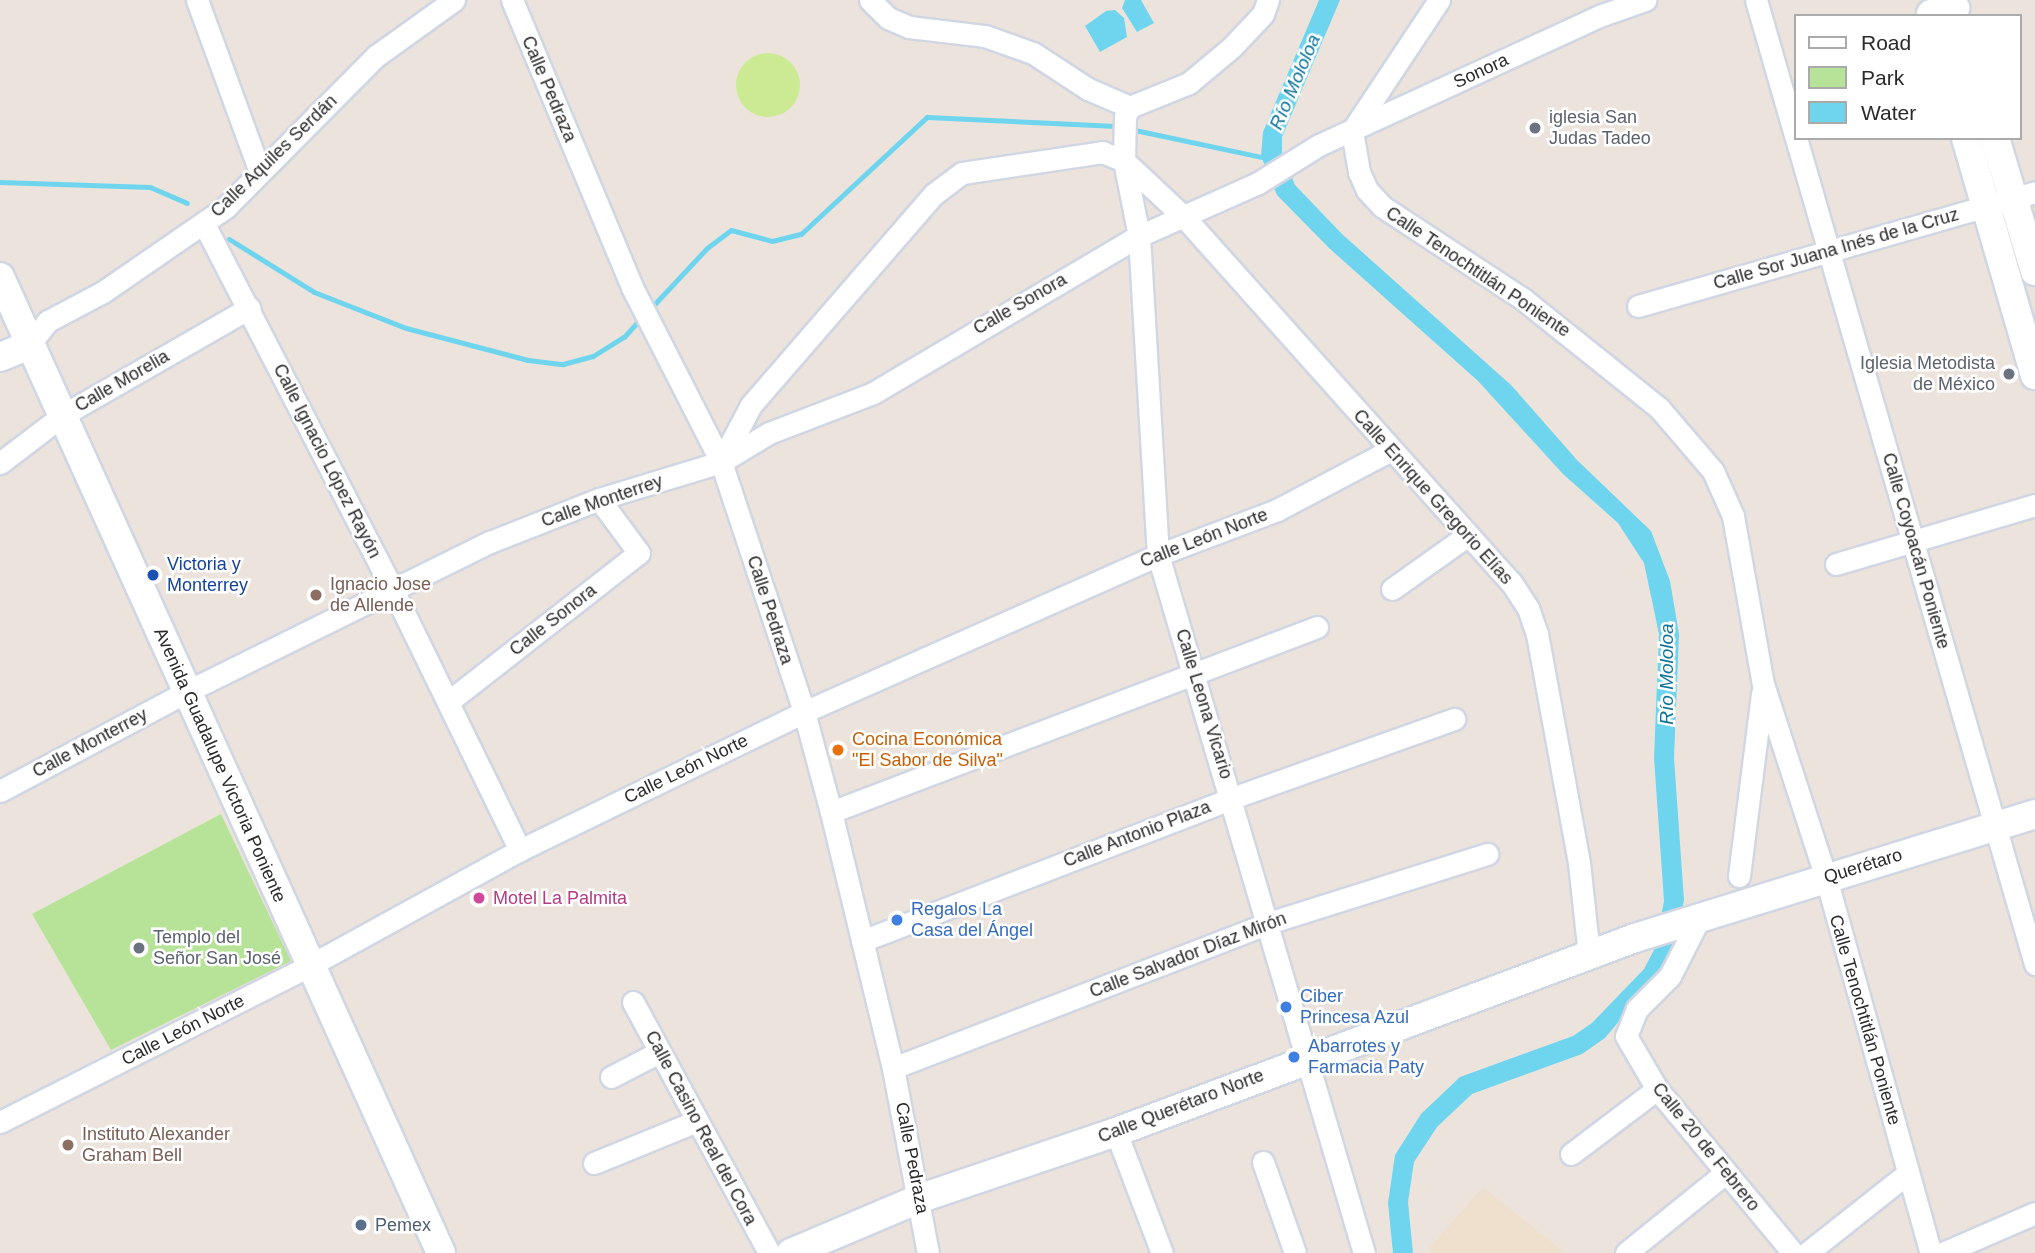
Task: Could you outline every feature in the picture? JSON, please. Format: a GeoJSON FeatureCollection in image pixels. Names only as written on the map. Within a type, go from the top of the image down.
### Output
{"type":"FeatureCollection","features":[{"type":"Feature","properties":{"kind":"street"},"geometry":{"type":"LineString","coordinates":[[197,0],[260,172]]}},
{"type":"Feature","properties":{"kind":"street","name":"Calle Aquiles Serdán"},"geometry":{"type":"LineString","coordinates":[[48,321],[103,292],[204,224],[376,57],[454,0]]}},
{"type":"Feature","properties":{"kind":"street","name":"Calle Pedraza"},"geometry":{"type":"LineString","coordinates":[[512,0],[632,287],[721,462],[804,712],[831,812],[893,1068],[921,1198],[929,1253]]}},
{"type":"Feature","properties":{"kind":"street"},"geometry":{"type":"LineString","coordinates":[[870,0],[888,18],[909,27],[985,36],[1033,53],[1128,112],[1189,83],[1233,47],[1263,14],[1268,0]]}},
{"type":"Feature","properties":{"kind":"street"},"geometry":{"type":"LineString","coordinates":[[1352,131],[1439,0]]}},
{"type":"Feature","properties":{"kind":"street","name":"Sonora"},"geometry":{"type":"LineString","coordinates":[[1319,145],[1602,15],[1645,0]]}},
{"type":"Feature","properties":{"kind":"street","name":"Calle Coyoacán Poniente"},"geometry":{"type":"LineString","coordinates":[[1756,0],[1794,130]]}},
{"type":"Feature","properties":{"kind":"street","name":"Calle Leona Vicario"},"geometry":{"type":"LineString","coordinates":[[1128,112],[1124,151],[1139,236],[1158,555],[1309,1058],[1359,1249]]}},
{"type":"Feature","properties":{"kind":"street","name":"Calle Tenochtitlán Poniente"},"geometry":{"type":"LineString","coordinates":[[1352,131],[1359,172],[1367,190],[1383,207],[1581,343],[1693,444],[1713,471],[1733,516],[1763,684],[1826,878],[1931,1253]]}},
{"type":"Feature","properties":{"kind":"street","name":"Calle Coyoacán Poniente"},"geometry":{"type":"LineString","coordinates":[[1797,140],[2035,964]]}},
{"type":"Feature","properties":{"kind":"street"},"geometry":{"type":"LineString","coordinates":[[1967,140],[2035,375]]}},
{"type":"Feature","properties":{"kind":"street"},"geometry":{"type":"LineString","coordinates":[[1996,140],[2024,195],[2035,271]]}},
{"type":"Feature","properties":{"kind":"street","name":"Calle Sonora"},"geometry":{"type":"LineString","coordinates":[[721,462],[769,433],[873,393],[1139,236],[1185,218],[1258,183],[1319,145]]}},
{"type":"Feature","properties":{"kind":"street"},"geometry":{"type":"LineString","coordinates":[[721,462],[751,405],[933,194],[962,173],[1124,151]]}},
{"type":"Feature","properties":{"kind":"street","name":"Calle Enrique Gregorio Elías"},"geometry":{"type":"LineString","coordinates":[[1124,151],[1388,451],[1511,582],[1537,634],[1579,863],[1589,954]]}},
{"type":"Feature","properties":{"kind":"street","name":"Calle Sor Juana Inés de la Cruz"},"geometry":{"type":"LineString","coordinates":[[1638,306],[2024,195]]}},
{"type":"Feature","properties":{"kind":"street","name":"Calle Ignacio López Rayón"},"geometry":{"type":"LineString","coordinates":[[204,224],[393,588],[520,850]]}},
{"type":"Feature","properties":{"kind":"street","name":"Avenida Guadalupe Victoria Poniente"},"geometry":{"type":"LineString","coordinates":[[0,277],[8,320],[29,345],[64,415],[440,1253]]}},
{"type":"Feature","properties":{"kind":"street","name":"Calle Morelia"},"geometry":{"type":"LineString","coordinates":[[0,463],[64,415],[244,299]]}},
{"type":"Feature","properties":{"kind":"street"},"geometry":{"type":"LineString","coordinates":[[8,320],[48,321]]}},
{"type":"Feature","properties":{"kind":"street"},"geometry":{"type":"LineString","coordinates":[[0,357],[29,345],[48,321]]}},
{"type":"Feature","properties":{"kind":"street","name":"Calle León Norte"},"geometry":{"type":"LineString","coordinates":[[0,1122],[309,966],[520,850],[804,712],[1158,555],[1277,510],[1388,451]]}},
{"type":"Feature","properties":{"kind":"street","name":"Calle Monterrey"},"geometry":{"type":"LineString","coordinates":[[0,791],[188,691],[490,542],[599,499],[721,462]]}},
{"type":"Feature","properties":{"kind":"street","name":"Calle Sonora"},"geometry":{"type":"LineString","coordinates":[[448,702],[639,553],[599,499]]}},
{"type":"Feature","properties":{"kind":"street"},"geometry":{"type":"LineString","coordinates":[[1836,564],[2035,505]]}},
{"type":"Feature","properties":{"kind":"street"},"geometry":{"type":"LineString","coordinates":[[1392,589],[1468,535]]}},
{"type":"Feature","properties":{"kind":"street"},"geometry":{"type":"LineString","coordinates":[[831,812],[1317,627]]}},
{"type":"Feature","properties":{"kind":"street"},"geometry":{"type":"LineString","coordinates":[[1739,876],[1763,684]]}},
{"type":"Feature","properties":{"kind":"street","name":"Calle Antonio Plaza"},"geometry":{"type":"LineString","coordinates":[[862,941],[1232,798],[1454,719]]}},
{"type":"Feature","properties":{"kind":"street","name":"Querétaro"},"geometry":{"type":"LineString","coordinates":[[1695,918],[2035,814]]}},
{"type":"Feature","properties":{"kind":"street","name":"Calle Salvador Díaz Mirón"},"geometry":{"type":"LineString","coordinates":[[893,1068],[1268,923],[1487,854]]}},
{"type":"Feature","properties":{"kind":"street","name":"Calle Querétaro Norte"},"geometry":{"type":"LineString","coordinates":[[791,1253],[921,1198],[1116,1132],[1589,954],[1695,918]]}},
{"type":"Feature","properties":{"kind":"street","name":"Calle 20 de Febrero"},"geometry":{"type":"LineString","coordinates":[[1695,918],[1670,976],[1637,1009],[1626,1036],[1657,1089],[1793,1253]]}},
{"type":"Feature","properties":{"kind":"street","name":"Calle Casino Real del Cora"},"geometry":{"type":"LineString","coordinates":[[633,1002],[769,1253]]}},
{"type":"Feature","properties":{"kind":"street"},"geometry":{"type":"LineString","coordinates":[[611,1077],[659,1052]]}},
{"type":"Feature","properties":{"kind":"street"},"geometry":{"type":"LineString","coordinates":[[1571,1154],[1657,1089]]}},
{"type":"Feature","properties":{"kind":"street"},"geometry":{"type":"LineString","coordinates":[[594,1163],[697,1121]]}},
{"type":"Feature","properties":{"kind":"street"},"geometry":{"type":"LineString","coordinates":[[1116,1132],[1162,1253]]}},
{"type":"Feature","properties":{"kind":"street"},"geometry":{"type":"LineString","coordinates":[[1263,1162],[1295,1253]]}},
{"type":"Feature","properties":{"kind":"street"},"geometry":{"type":"LineString","coordinates":[[1626,1253],[1725,1173]]}},
{"type":"Feature","properties":{"kind":"street"},"geometry":{"type":"LineString","coordinates":[[1807,1253],[1908,1173]]}},
{"type":"Feature","properties":{"kind":"street"},"geometry":{"type":"LineString","coordinates":[[1942,1253],[2035,1213]]}},
{"type":"Feature","properties":{"kind":"shaded area"},"geometry":{"type":"Polygon","coordinates":[[[1483,1187],[1565,1253],[1430,1253],[1431,1246],[1483,1187]]]}},
{"type":"Feature","properties":{"kind":"green space"},"geometry":{"type":"Polygon","coordinates":[[[762,53],[774,53],[791,62],[798,73],[798,97],[791,108],[774,117],[762,117],[750,112],[741,103],[736,91],[736,79],[741,67],[750,58],[762,53]]]}},
{"type":"Feature","properties":{"kind":"green space"},"geometry":{"type":"Polygon","coordinates":[[[221,814],[291,961],[111,1050],[32,914],[221,814]]]}},
{"type":"Feature","properties":{"kind":"water"},"geometry":{"type":"Polygon","coordinates":[[[1125,0],[1141,0],[1154,23],[1137,32],[1122,8],[1125,0]]]}},
{"type":"Feature","properties":{"kind":"water","name":"Río Mololoa"},"geometry":{"type":"Polygon","coordinates":[[[1319,0],[1340,0],[1282,137],[1282,153],[1295,185],[1342,234],[1511,385],[1577,460],[1651,531],[1670,581],[1679,634],[1674,758],[1684,900],[1674,956],[1605,1038],[1582,1054],[1472,1094],[1437,1127],[1414,1162],[1408,1202],[1413,1253],[1393,1253],[1388,1203],[1395,1155],[1421,1114],[1460,1077],[1573,1036],[1592,1023],[1644,969],[1655,948],[1664,901],[1654,758],[1659,634],[1644,563],[1618,523],[1563,474],[1478,381],[1329,248],[1277,195],[1261,156],[1263,132],[1319,0]]]}},
{"type":"Feature","properties":{"kind":"water"},"geometry":{"type":"Polygon","coordinates":[[[1115,10],[1124,18],[1127,37],[1100,52],[1085,26],[1106,11],[1115,10]]]}},
{"type":"Feature","properties":{"kind":"waterway"},"geometry":{"type":"LineString","coordinates":[[649,310],[707,248],[731,230],[772,241],[801,234],[927,117],[1121,126]]}},
{"type":"Feature","properties":{"kind":"waterway"},"geometry":{"type":"LineString","coordinates":[[1130,129],[1267,158]]}},
{"type":"Feature","properties":{"kind":"waterway"},"geometry":{"type":"LineString","coordinates":[[0,182],[150,187],[187,203]]}},
{"type":"Feature","properties":{"kind":"waterway"},"geometry":{"type":"LineString","coordinates":[[229,239],[314,292],[406,328],[528,360],[563,364],[593,356],[624,337],[642,317]]}},
{"type":"Feature","properties":{"kind":"place","name":"iglesia San Judas Tadeo"},"geometry":{"type":"Point","coordinates":[1535,128]}},
{"type":"Feature","properties":{"kind":"place","name":"Iglesia Metodista de México"},"geometry":{"type":"Point","coordinates":[2009,374]}},
{"type":"Feature","properties":{"kind":"place","name":"Victoria y Monterrey"},"geometry":{"type":"Point","coordinates":[153,575]}},
{"type":"Feature","properties":{"kind":"place","name":"Ignacio Jose de Allende"},"geometry":{"type":"Point","coordinates":[316,595]}},
{"type":"Feature","properties":{"kind":"place","name":"Cocina Económica \"El Sabor de Silva\""},"geometry":{"type":"Point","coordinates":[838,750]}},
{"type":"Feature","properties":{"kind":"place","name":"Motel La Palmita"},"geometry":{"type":"Point","coordinates":[479,898]}},
{"type":"Feature","properties":{"kind":"place","name":"Regalos La Casa del Ángel"},"geometry":{"type":"Point","coordinates":[897,920]}},
{"type":"Feature","properties":{"kind":"place","name":"Templo del Señor San José"},"geometry":{"type":"Point","coordinates":[139,948]}},
{"type":"Feature","properties":{"kind":"place","name":"Ciber Princesa Azul"},"geometry":{"type":"Point","coordinates":[1286,1007]}},
{"type":"Feature","properties":{"kind":"place","name":"Abarrotes y Farmacia Paty"},"geometry":{"type":"Point","coordinates":[1294,1057]}},
{"type":"Feature","properties":{"kind":"place","name":"Instituto Alexander Graham Bell"},"geometry":{"type":"Point","coordinates":[68,1145]}},
{"type":"Feature","properties":{"kind":"place","name":"Pemex"},"geometry":{"type":"Point","coordinates":[361,1225]}}]}
